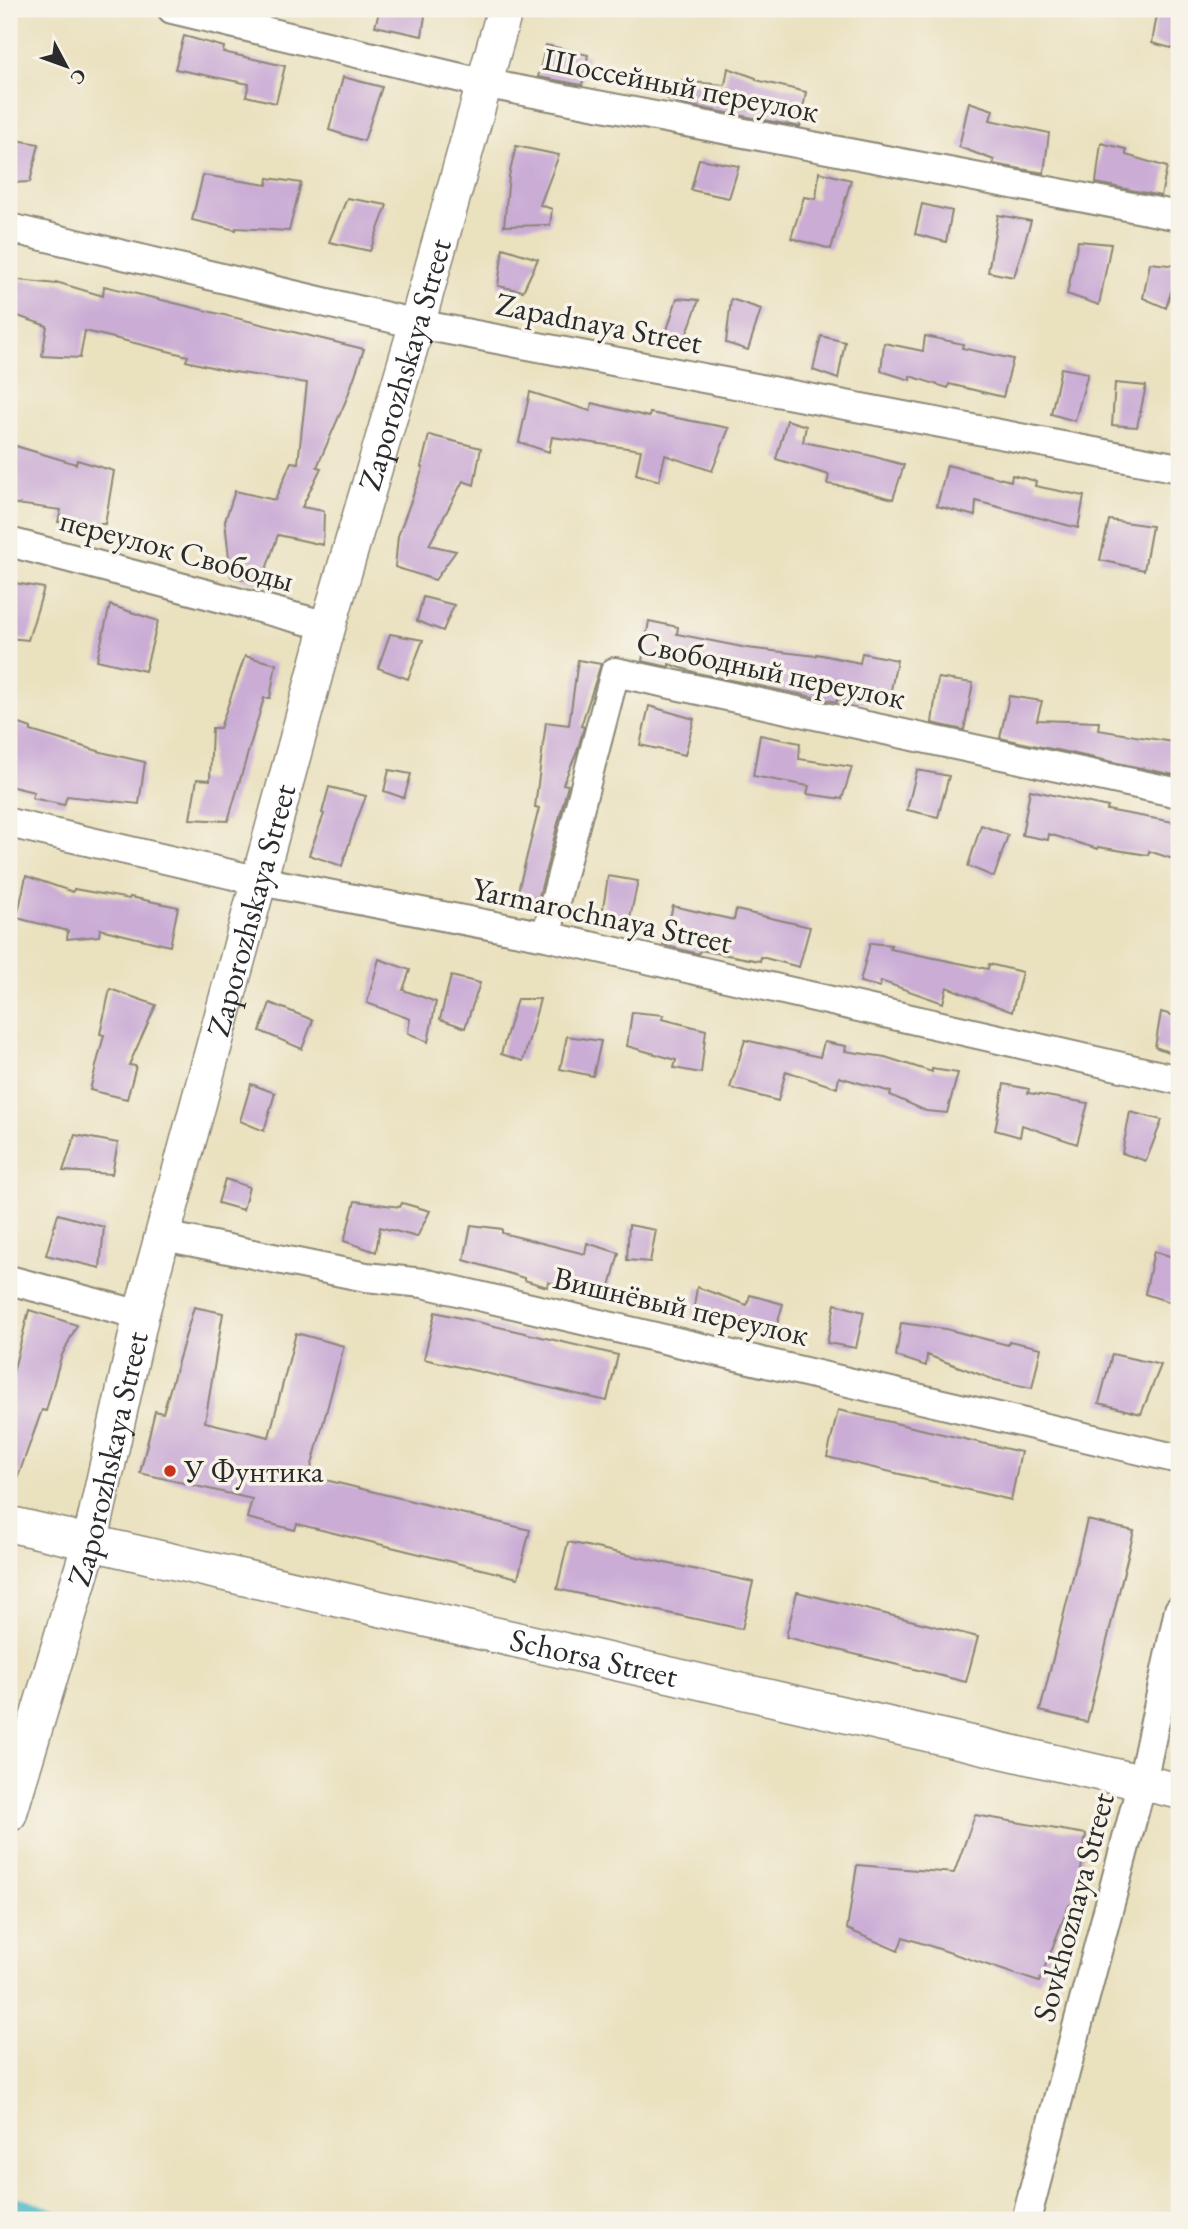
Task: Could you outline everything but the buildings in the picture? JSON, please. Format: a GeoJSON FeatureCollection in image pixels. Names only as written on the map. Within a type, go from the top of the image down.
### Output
{"type":"FeatureCollection","features":[{"type":"Feature","properties":{"kind":"street","name":"Шоссейный переулок"},"geometry":{"type":"LineString","coordinates":[[172,9],[482,83],[1179,215]]}},
{"type":"Feature","properties":{"kind":"street","name":"Zaporozhskaya Street"},"geometry":{"type":"LineString","coordinates":[[9,1814],[90,1543],[141,1315],[328,626],[505,9]]}},
{"type":"Feature","properties":{"kind":"street","name":"Zapadnaya Street"},"geometry":{"type":"LineString","coordinates":[[9,228],[416,324],[1179,468]]}},
{"type":"Feature","properties":{"kind":"street","name":"переулок Свободы"},"geometry":{"type":"LineString","coordinates":[[9,542],[328,626]]}},
{"type":"Feature","properties":{"kind":"street","name":"Свободный переулок"},"geometry":{"type":"LineString","coordinates":[[546,936],[615,672],[1179,793]]}},
{"type":"Feature","properties":{"kind":"street","name":"Yarmarochnaya Street"},"geometry":{"type":"LineString","coordinates":[[9,823],[260,881],[546,936],[1179,1080]]}},
{"type":"Feature","properties":{"kind":"street","name":"Вишнёвый переулок"},"geometry":{"type":"LineString","coordinates":[[164,1236],[366,1277],[423,1283],[1179,1459]]}},
{"type":"Feature","properties":{"kind":"street"},"geometry":{"type":"LineString","coordinates":[[9,1280],[141,1315]]}},
{"type":"Feature","properties":{"kind":"street","name":"Schorsa Street"},"geometry":{"type":"LineString","coordinates":[[9,1524],[1179,1791]]}},
{"type":"Feature","properties":{"kind":"street","name":"Sovkhoznaya Street"},"geometry":{"type":"LineString","coordinates":[[1026,2220],[1142,1783],[1179,1609]]}},
{"type":"Feature","properties":{"kind":"waterway"},"geometry":{"type":"LineString","coordinates":[[9,2208],[47,2220]]}},
{"type":"Feature","properties":{"kind":"place","name":"У Фунтика"},"geometry":{"type":"Point","coordinates":[170,1471]}}]}
